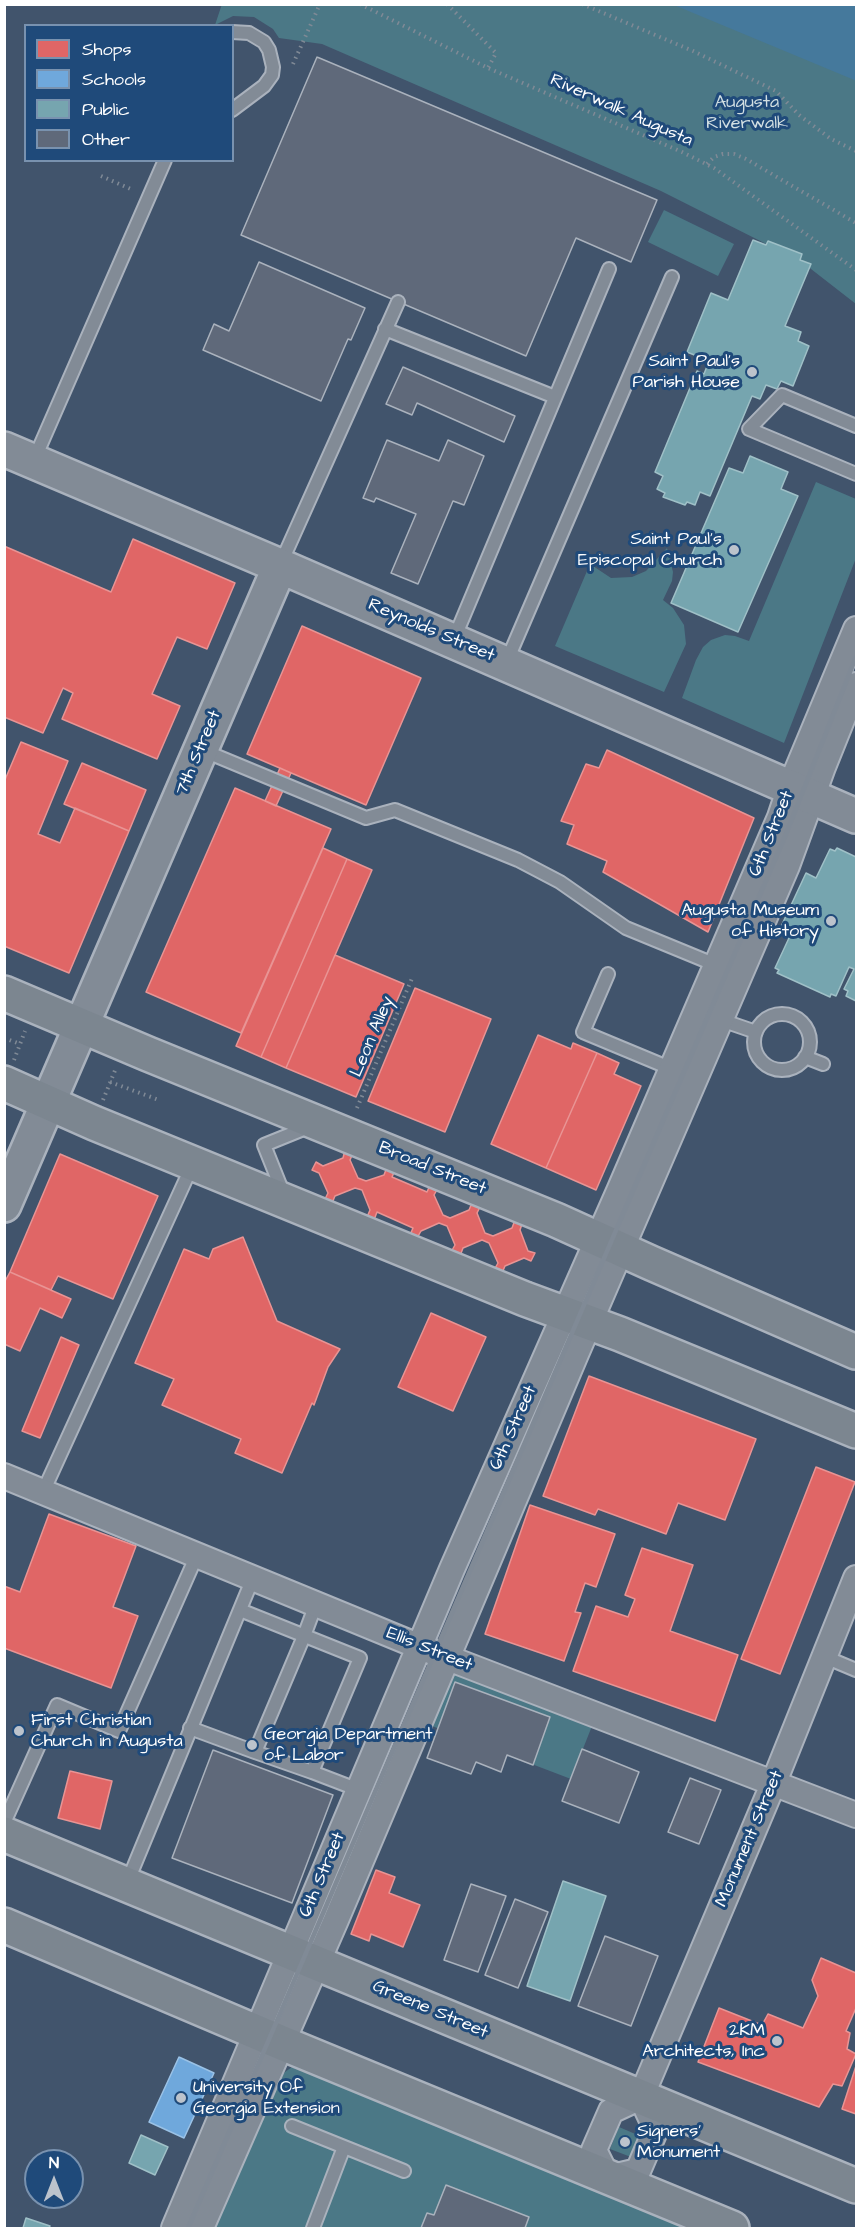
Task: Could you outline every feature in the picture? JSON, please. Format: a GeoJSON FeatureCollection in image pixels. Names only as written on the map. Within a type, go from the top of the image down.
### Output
{"type":"FeatureCollection","features":[{"type":"Feature","properties":{"kind":"main road","name":"Reynolds Street"},"geometry":{"type":"LineString","coordinates":[[19,455],[856,816]]}},
{"type":"Feature","properties":{"kind":"main road","name":"7th Street"},"geometry":{"type":"LineString","coordinates":[[4,1206],[280,566]]}},
{"type":"Feature","properties":{"kind":"main road","name":"Broad Street"},"geometry":{"type":"LineString","coordinates":[[4,993],[610,1244],[856,1352]]}},
{"type":"Feature","properties":{"kind":"main road"},"geometry":{"type":"LineString","coordinates":[[9,1072],[49,1102],[287,1202],[856,1431]]}},
{"type":"Feature","properties":{"kind":"main road","name":"Greene Street"},"geometry":{"type":"LineString","coordinates":[[4,1834],[856,2186]]}},
{"type":"Feature","properties":{"kind":"main road"},"geometry":{"type":"LineString","coordinates":[[4,1925],[732,2229]]}},
{"type":"Feature","properties":{"kind":"street","name":"6th Street"},"geometry":{"type":"LineString","coordinates":[[304,1958],[359,1790],[420,1646],[577,1319],[610,1244],[721,1020],[787,866],[801,792],[856,629]]}},
{"type":"Feature","properties":{"kind":"street","name":"6th Street"},"geometry":{"type":"LineString","coordinates":[[610,1244],[672,1069],[780,817],[801,792],[856,685]]}},
{"type":"Feature","properties":{"kind":"street","name":"6th Street"},"geometry":{"type":"LineString","coordinates":[[174,2229],[269,2037],[304,1958],[447,1657],[577,1319]]}},
{"type":"Feature","properties":{"kind":"street","name":"Ellis Street"},"geometry":{"type":"LineString","coordinates":[[4,1476],[447,1657],[856,1815]]}},
{"type":"Feature","properties":{"kind":"street","name":"Monument Street"},"geometry":{"type":"LineString","coordinates":[[641,2097],[774,1782],[856,1578]]}},
{"type":"Feature","properties":{"kind":"street","name":"6th Street"},"geometry":{"type":"LineString","coordinates":[[201,2229],[269,2037]]}},
{"type":"Feature","properties":{"kind":"street"},"geometry":{"type":"LineString","coordinates":[[641,2097],[656,2129],[638,2171],[608,2178],[594,2150],[611,2111],[641,2097]]}},
{"type":"Feature","properties":{"kind":"lane"},"geometry":{"type":"LineString","coordinates":[[234,32],[249,33],[264,42],[272,58],[273,67],[272,75],[264,87],[234,109]]}},
{"type":"Feature","properties":{"kind":"lane"},"geometry":{"type":"LineString","coordinates":[[19,455],[149,197],[164,162]]}},
{"type":"Feature","properties":{"kind":"lane"},"geometry":{"type":"LineString","coordinates":[[453,641],[609,269]]}},
{"type":"Feature","properties":{"kind":"lane"},"geometry":{"type":"LineString","coordinates":[[506,664],[672,277]]}},
{"type":"Feature","properties":{"kind":"lane","name":"7th Street"},"geometry":{"type":"LineString","coordinates":[[280,566],[398,302]]}},
{"type":"Feature","properties":{"kind":"lane"},"geometry":{"type":"LineString","coordinates":[[385,329],[555,397]]}},
{"type":"Feature","properties":{"kind":"lane"},"geometry":{"type":"LineString","coordinates":[[856,426],[782,395],[749,429],[856,474]]}},
{"type":"Feature","properties":{"kind":"lane"},"geometry":{"type":"LineString","coordinates":[[201,749],[366,818],[395,810],[518,860],[560,882],[626,928],[716,965]]}},
{"type":"Feature","properties":{"kind":"lane"},"geometry":{"type":"LineString","coordinates":[[608,974],[583,1032],[672,1069]]}},
{"type":"Feature","properties":{"kind":"lane"},"geometry":{"type":"LineString","coordinates":[[774,1015],[791,1016],[805,1026],[809,1034],[810,1043],[805,1057],[796,1067],[787,1070],[768,1067],[755,1052],[756,1032],[766,1019],[774,1015]]}},
{"type":"Feature","properties":{"kind":"lane"},"geometry":{"type":"LineString","coordinates":[[721,1020],[756,1032]]}},
{"type":"Feature","properties":{"kind":"lane"},"geometry":{"type":"LineString","coordinates":[[805,1057],[823,1064]]}},
{"type":"Feature","properties":{"kind":"lane"},"geometry":{"type":"LineString","coordinates":[[287,1202],[264,1145],[318,1123]]}},
{"type":"Feature","properties":{"kind":"lane"},"geometry":{"type":"LineString","coordinates":[[43,1492],[193,1163]]}},
{"type":"Feature","properties":{"kind":"lane"},"geometry":{"type":"LineString","coordinates":[[4,1823],[57,1705],[119,1731],[197,1555]]}},
{"type":"Feature","properties":{"kind":"lane"},"geometry":{"type":"LineString","coordinates":[[126,1885],[253,1578]]}},
{"type":"Feature","properties":{"kind":"lane"},"geometry":{"type":"LineString","coordinates":[[255,1752],[316,1604]]}},
{"type":"Feature","properties":{"kind":"lane"},"geometry":{"type":"LineString","coordinates":[[240,1610],[360,1658],[312,1772]]}},
{"type":"Feature","properties":{"kind":"lane"},"geometry":{"type":"LineString","coordinates":[[825,1657],[856,1670]]}},
{"type":"Feature","properties":{"kind":"lane"},"geometry":{"type":"LineString","coordinates":[[190,1728],[359,1790]]}},
{"type":"Feature","properties":{"kind":"lane"},"geometry":{"type":"LineString","coordinates":[[292,2126],[404,2171]]}},
{"type":"Feature","properties":{"kind":"lane"},"geometry":{"type":"LineString","coordinates":[[313,2229],[344,2147]]}},
{"type":"Feature","properties":{"kind":"path"},"geometry":{"type":"LineString","coordinates":[[293,64],[320,4]]}},
{"type":"Feature","properties":{"kind":"path","name":"Riverwalk Augusta"},"geometry":{"type":"LineString","coordinates":[[360,4],[488,68],[707,164],[735,181],[856,270]]}},
{"type":"Feature","properties":{"kind":"path"},"geometry":{"type":"LineString","coordinates":[[447,4],[496,53],[488,68]]}},
{"type":"Feature","properties":{"kind":"path"},"geometry":{"type":"LineString","coordinates":[[582,4],[693,51],[776,91],[799,115],[831,139],[856,151]]}},
{"type":"Feature","properties":{"kind":"path"},"geometry":{"type":"LineString","coordinates":[[707,164],[714,157],[734,154],[856,223]]}},
{"type":"Feature","properties":{"kind":"path"},"geometry":{"type":"LineString","coordinates":[[101,176],[149,197]]}},
{"type":"Feature","properties":{"kind":"path","name":"Leon Alley"},"geometry":{"type":"LineString","coordinates":[[357,1108],[413,976]]}},
{"type":"Feature","properties":{"kind":"path"},"geometry":{"type":"LineString","coordinates":[[9,1072],[27,1028]]}},
{"type":"Feature","properties":{"kind":"path"},"geometry":{"type":"LineString","coordinates":[[4,1038],[20,1044]]}},
{"type":"Feature","properties":{"kind":"path"},"geometry":{"type":"LineString","coordinates":[[99,1109],[117,1065]]}},
{"type":"Feature","properties":{"kind":"path"},"geometry":{"type":"LineString","coordinates":[[110,1082],[159,1100]]}},
{"type":"Feature","properties":{"kind":"green space","name":"Augusta Riverwalk"},"geometry":{"type":"Polygon","coordinates":[[[222,4],[856,5],[856,304],[802,262],[661,191],[322,44],[279,38],[273,29],[254,17],[233,16],[215,24],[222,4]]]}},
{"type":"Feature","properties":{"kind":"green space"},"geometry":{"type":"Polygon","coordinates":[[[664,210],[734,244],[718,276],[648,242],[664,210]]]}},
{"type":"Feature","properties":{"kind":"green space"},"geometry":{"type":"Polygon","coordinates":[[[816,482],[856,499],[856,558],[784,743],[682,698],[696,660],[703,647],[711,640],[725,635],[749,641],[816,482]]]}},
{"type":"Feature","properties":{"kind":"green space"},"geometry":{"type":"Polygon","coordinates":[[[667,548],[673,572],[672,581],[663,600],[673,608],[684,625],[686,644],[664,692],[555,646],[590,564],[611,578],[632,577],[646,571],[667,548]]]}},
{"type":"Feature","properties":{"kind":"green space"},"geometry":{"type":"Polygon","coordinates":[[[459,1672],[592,1726],[571,1779],[432,1726],[449,1680],[454,1673],[459,1672]]]}},
{"type":"Feature","properties":{"kind":"green space"},"geometry":{"type":"Polygon","coordinates":[[[292,2067],[685,2228],[213,2228],[280,2078],[292,2067]]]}},
{"type":"Feature","properties":{"kind":"green space"},"geometry":{"type":"Polygon","coordinates":[[[619,2127],[640,2136],[631,2157],[610,2149],[619,2127]]]}},
{"type":"Feature","properties":{"kind":"shaded area"},"geometry":{"type":"Polygon","coordinates":[[[674,5],[856,5],[856,81],[852,79],[674,5]]]}},
{"type":"Feature","properties":{"kind":"building: Shops"},"geometry":{"type":"Polygon","coordinates":[[[133,539],[235,583],[207,649],[177,637],[152,694],[180,706],[157,759],[62,719],[73,693],[63,688],[43,733],[4,717],[4,546],[111,592],[133,539]]]}},
{"type":"Feature","properties":{"kind":"building: Shops"},"geometry":{"type":"Polygon","coordinates":[[[302,626],[421,678],[366,805],[247,754],[302,626]]]}},
{"type":"Feature","properties":{"kind":"building: Shops"},"geometry":{"type":"Polygon","coordinates":[[[21,742],[68,761],[38,834],[60,843],[75,808],[129,831],[69,973],[4,946],[4,782],[21,742]]]}},
{"type":"Feature","properties":{"kind":"building: Shops"},"geometry":{"type":"Polygon","coordinates":[[[607,750],[754,818],[708,932],[603,872],[607,861],[567,844],[574,825],[561,821],[586,764],[599,768],[607,750]]]}},
{"type":"Feature","properties":{"kind":"building: Shops"},"geometry":{"type":"Polygon","coordinates":[[[82,763],[146,790],[129,831],[64,804],[82,763]]]}},
{"type":"Feature","properties":{"kind":"building: Shops"},"geometry":{"type":"Polygon","coordinates":[[[280,768],[291,773],[276,806],[265,801],[280,768]]]}},
{"type":"Feature","properties":{"kind":"building: Shops"},"geometry":{"type":"Polygon","coordinates":[[[235,788],[331,829],[241,1033],[146,992],[235,788]]]}},
{"type":"Feature","properties":{"kind":"building: Shops"},"geometry":{"type":"Polygon","coordinates":[[[323,848],[347,859],[261,1057],[236,1046],[323,848]]]}},
{"type":"Feature","properties":{"kind":"building: Shops"},"geometry":{"type":"Polygon","coordinates":[[[347,859],[372,870],[286,1068],[261,1057],[347,859]]]}},
{"type":"Feature","properties":{"kind":"building: Shops"},"geometry":{"type":"Polygon","coordinates":[[[335,955],[404,984],[356,1097],[286,1068],[335,955]]]}},
{"type":"Feature","properties":{"kind":"building: Shops"},"geometry":{"type":"Polygon","coordinates":[[[415,988],[491,1019],[445,1132],[368,1101],[415,988]]]}},
{"type":"Feature","properties":{"kind":"building: Shops"},"geometry":{"type":"Polygon","coordinates":[[[538,1035],[571,1049],[573,1043],[597,1053],[546,1168],[491,1144],[538,1035]]]}},
{"type":"Feature","properties":{"kind":"building: Shops"},"geometry":{"type":"Polygon","coordinates":[[[597,1053],[619,1063],[614,1074],[641,1086],[596,1190],[546,1168],[597,1053]]]}},
{"type":"Feature","properties":{"kind":"building: Shops"},"geometry":{"type":"Polygon","coordinates":[[[345,1150],[353,1153],[350,1160],[358,1178],[366,1181],[384,1175],[387,1167],[395,1170],[392,1177],[427,1192],[430,1185],[438,1188],[434,1195],[443,1215],[450,1218],[469,1210],[472,1203],[480,1207],[477,1213],[485,1233],[493,1236],[512,1228],[515,1220],[522,1224],[520,1230],[528,1251],[535,1253],[531,1261],[524,1258],[505,1266],[502,1273],[494,1270],[498,1263],[489,1243],[482,1240],[463,1248],[460,1256],[451,1252],[455,1245],[447,1226],[439,1223],[421,1231],[417,1238],[410,1235],[413,1228],[377,1212],[374,1220],[367,1217],[370,1210],[362,1190],[355,1188],[335,1196],[332,1203],[325,1199],[328,1193],[319,1173],[312,1170],[316,1162],[323,1166],[343,1158],[345,1150]]]}},
{"type":"Feature","properties":{"kind":"building: Shops"},"geometry":{"type":"Polygon","coordinates":[[[60,1154],[158,1196],[113,1299],[58,1276],[51,1290],[10,1272],[60,1154]]]}},
{"type":"Feature","properties":{"kind":"building: Shops"},"geometry":{"type":"Polygon","coordinates":[[[243,1237],[277,1321],[340,1349],[328,1367],[314,1405],[312,1403],[282,1473],[235,1453],[241,1439],[162,1405],[174,1379],[135,1363],[184,1249],[209,1259],[213,1249],[243,1237]]]}},
{"type":"Feature","properties":{"kind":"building: Shops"},"geometry":{"type":"Polygon","coordinates":[[[10,1272],[71,1299],[62,1318],[40,1308],[20,1351],[4,1344],[4,1283],[10,1272]]]}},
{"type":"Feature","properties":{"kind":"building: Shops"},"geometry":{"type":"Polygon","coordinates":[[[431,1313],[486,1337],[453,1411],[398,1387],[431,1313]]]}},
{"type":"Feature","properties":{"kind":"building: Shops"},"geometry":{"type":"Polygon","coordinates":[[[61,1337],[79,1345],[40,1438],[22,1431],[61,1337]]]}},
{"type":"Feature","properties":{"kind":"building: Shops"},"geometry":{"type":"Polygon","coordinates":[[[589,1376],[756,1439],[725,1520],[678,1503],[666,1534],[598,1509],[595,1515],[543,1496],[589,1376]]]}},
{"type":"Feature","properties":{"kind":"building: Shops"},"geometry":{"type":"Polygon","coordinates":[[[816,1467],[855,1482],[780,1674],[741,1659],[816,1467]]]}},
{"type":"Feature","properties":{"kind":"building: Shops"},"geometry":{"type":"Polygon","coordinates":[[[530,1505],[615,1534],[596,1587],[585,1583],[575,1612],[581,1613],[564,1661],[485,1634],[530,1505]]]}},
{"type":"Feature","properties":{"kind":"building: Shops"},"geometry":{"type":"Polygon","coordinates":[[[49,1514],[136,1546],[113,1607],[138,1616],[111,1688],[4,1648],[4,1586],[20,1592],[49,1514]]]}},
{"type":"Feature","properties":{"kind":"building: Shops"},"geometry":{"type":"Polygon","coordinates":[[[642,1548],[693,1565],[670,1631],[738,1655],[715,1721],[573,1671],[596,1606],[628,1617],[635,1599],[625,1595],[642,1548]]]}},
{"type":"Feature","properties":{"kind":"building: Shops"},"geometry":{"type":"Polygon","coordinates":[[[70,1771],[112,1781],[100,1829],[58,1818],[70,1771]]]}},
{"type":"Feature","properties":{"kind":"building: Shops"},"geometry":{"type":"Polygon","coordinates":[[[376,1870],[395,1877],[389,1893],[420,1905],[403,1947],[371,1934],[369,1941],[351,1934],[376,1870]]]}},
{"type":"Feature","properties":{"kind":"building: Shops","name":"2KM Architects, Inc"},"geometry":{"type":"Polygon","coordinates":[[[821,1958],[856,1973],[856,2008],[846,2031],[850,2033],[847,2049],[856,2054],[842,2086],[833,2084],[819,2107],[698,2062],[719,2008],[762,2025],[768,2014],[803,2028],[818,1996],[812,1980],[821,1958]]]}},
{"type":"Feature","properties":{"kind":"building: Shops"},"geometry":{"type":"Polygon","coordinates":[[[856,2066],[856,2114],[842,2109],[856,2066]]]}},
{"type":"Feature","properties":{"kind":"building: Schools","name":"University Of Georgia Extension"},"geometry":{"type":"Polygon","coordinates":[[[179,2057],[214,2073],[184,2138],[149,2122],[179,2057]]]}},
{"type":"Feature","properties":{"kind":"building: Public","name":"Saint Paul’s Parish House"},"geometry":{"type":"Polygon","coordinates":[[[753,240],[766,245],[768,241],[802,254],[800,260],[811,264],[785,326],[801,332],[798,341],[809,346],[793,386],[781,381],[777,389],[766,385],[760,399],[752,396],[710,496],[700,492],[695,505],[687,502],[685,505],[663,497],[665,493],[657,489],[663,476],[655,472],[697,371],[704,374],[709,361],[687,352],[711,293],[728,300],[753,240]]]}},
{"type":"Feature","properties":{"kind":"building: Public","name":"Saint Paul's Episcopal Church"},"geometry":{"type":"Polygon","coordinates":[[[750,456],[788,472],[781,489],[798,496],[738,632],[671,603],[729,468],[743,473],[750,456]]]}},
{"type":"Feature","properties":{"kind":"building: Public"},"geometry":{"type":"Polygon","coordinates":[[[837,848],[856,857],[856,1001],[846,996],[848,991],[844,989],[854,969],[849,967],[836,996],[831,994],[830,997],[777,973],[779,970],[775,968],[789,938],[778,933],[806,873],[816,878],[830,849],[835,851],[837,848]]]}},
{"type":"Feature","properties":{"kind":"building: Public"},"geometry":{"type":"Polygon","coordinates":[[[563,1881],[606,1896],[570,2001],[527,1986],[563,1881]]]}},
{"type":"Feature","properties":{"kind":"building: Public"},"geometry":{"type":"Polygon","coordinates":[[[141,2135],[168,2147],[155,2175],[129,2163],[141,2135]]]}},
{"type":"Feature","properties":{"kind":"building: Public"},"geometry":{"type":"Polygon","coordinates":[[[26,2218],[50,2226],[49,2228],[23,2228],[26,2218]]]}},
{"type":"Feature","properties":{"kind":"building: Other"},"geometry":{"type":"Polygon","coordinates":[[[317,57],[657,200],[631,262],[576,238],[526,356],[241,235],[317,57]]]}},
{"type":"Feature","properties":{"kind":"building: Other"},"geometry":{"type":"Polygon","coordinates":[[[259,262],[365,308],[351,340],[348,339],[321,401],[203,350],[214,324],[229,331],[259,262]]]}},
{"type":"Feature","properties":{"kind":"building: Other"},"geometry":{"type":"Polygon","coordinates":[[[403,367],[515,416],[504,442],[417,403],[412,415],[386,404],[403,367]]]}},
{"type":"Feature","properties":{"kind":"building: Other"},"geometry":{"type":"Polygon","coordinates":[[[387,440],[439,461],[448,440],[484,456],[464,505],[453,501],[418,584],[391,573],[416,514],[376,498],[374,502],[363,498],[387,440]]]}},
{"type":"Feature","properties":{"kind":"building: Other"},"geometry":{"type":"Polygon","coordinates":[[[455,1682],[550,1717],[533,1765],[507,1755],[501,1772],[476,1762],[471,1774],[427,1758],[455,1682]]]}},
{"type":"Feature","properties":{"kind":"building: Other"},"geometry":{"type":"Polygon","coordinates":[[[582,1749],[639,1772],[619,1823],[562,1801],[582,1749]]]}},
{"type":"Feature","properties":{"kind":"building: Other"},"geometry":{"type":"Polygon","coordinates":[[[213,1750],[333,1795],[292,1903],[172,1858],[213,1750]]]}},
{"type":"Feature","properties":{"kind":"building: Other"},"geometry":{"type":"Polygon","coordinates":[[[690,1778],[721,1790],[699,1844],[668,1832],[690,1778]]]}},
{"type":"Feature","properties":{"kind":"building: Other"},"geometry":{"type":"Polygon","coordinates":[[[471,1884],[506,1896],[478,1972],[444,1960],[471,1884]]]}},
{"type":"Feature","properties":{"kind":"building: Other"},"geometry":{"type":"Polygon","coordinates":[[[515,1899],[548,1912],[518,1988],[485,1975],[515,1899]]]}},
{"type":"Feature","properties":{"kind":"building: Other"},"geometry":{"type":"Polygon","coordinates":[[[605,1936],[658,1956],[631,2026],[578,2006],[605,1936]]]}},
{"type":"Feature","properties":{"kind":"building: Other"},"geometry":{"type":"Polygon","coordinates":[[[446,2185],[529,2217],[525,2228],[421,2228],[427,2213],[434,2215],[446,2185]]]}},
{"type":"Feature","properties":{"kind":"railway"},"geometry":{"type":"LineString","coordinates":[[188,2228],[786,834],[856,657]]}},
{"type":"Feature","properties":{"kind":"place","name":"Saint Paul’s Parish House"},"geometry":{"type":"Point","coordinates":[752,372]}},
{"type":"Feature","properties":{"kind":"place","name":"Saint Paul's Episcopal Church"},"geometry":{"type":"Point","coordinates":[734,550]}},
{"type":"Feature","properties":{"kind":"place","name":"Augusta Museum of History"},"geometry":{"type":"Point","coordinates":[831,921]}},
{"type":"Feature","properties":{"kind":"place","name":"First Christian Church in Augusta"},"geometry":{"type":"Point","coordinates":[19,1731]}},
{"type":"Feature","properties":{"kind":"place","name":"Georgia Department of Labor"},"geometry":{"type":"Point","coordinates":[252,1745]}},
{"type":"Feature","properties":{"kind":"place","name":"2KM Architects, Inc"},"geometry":{"type":"Point","coordinates":[777,2041]}},
{"type":"Feature","properties":{"kind":"place","name":"University Of Georgia Extension"},"geometry":{"type":"Point","coordinates":[181,2098]}},
{"type":"Feature","properties":{"kind":"place","name":"Signers' Monument"},"geometry":{"type":"Point","coordinates":[625,2142]}}]}
